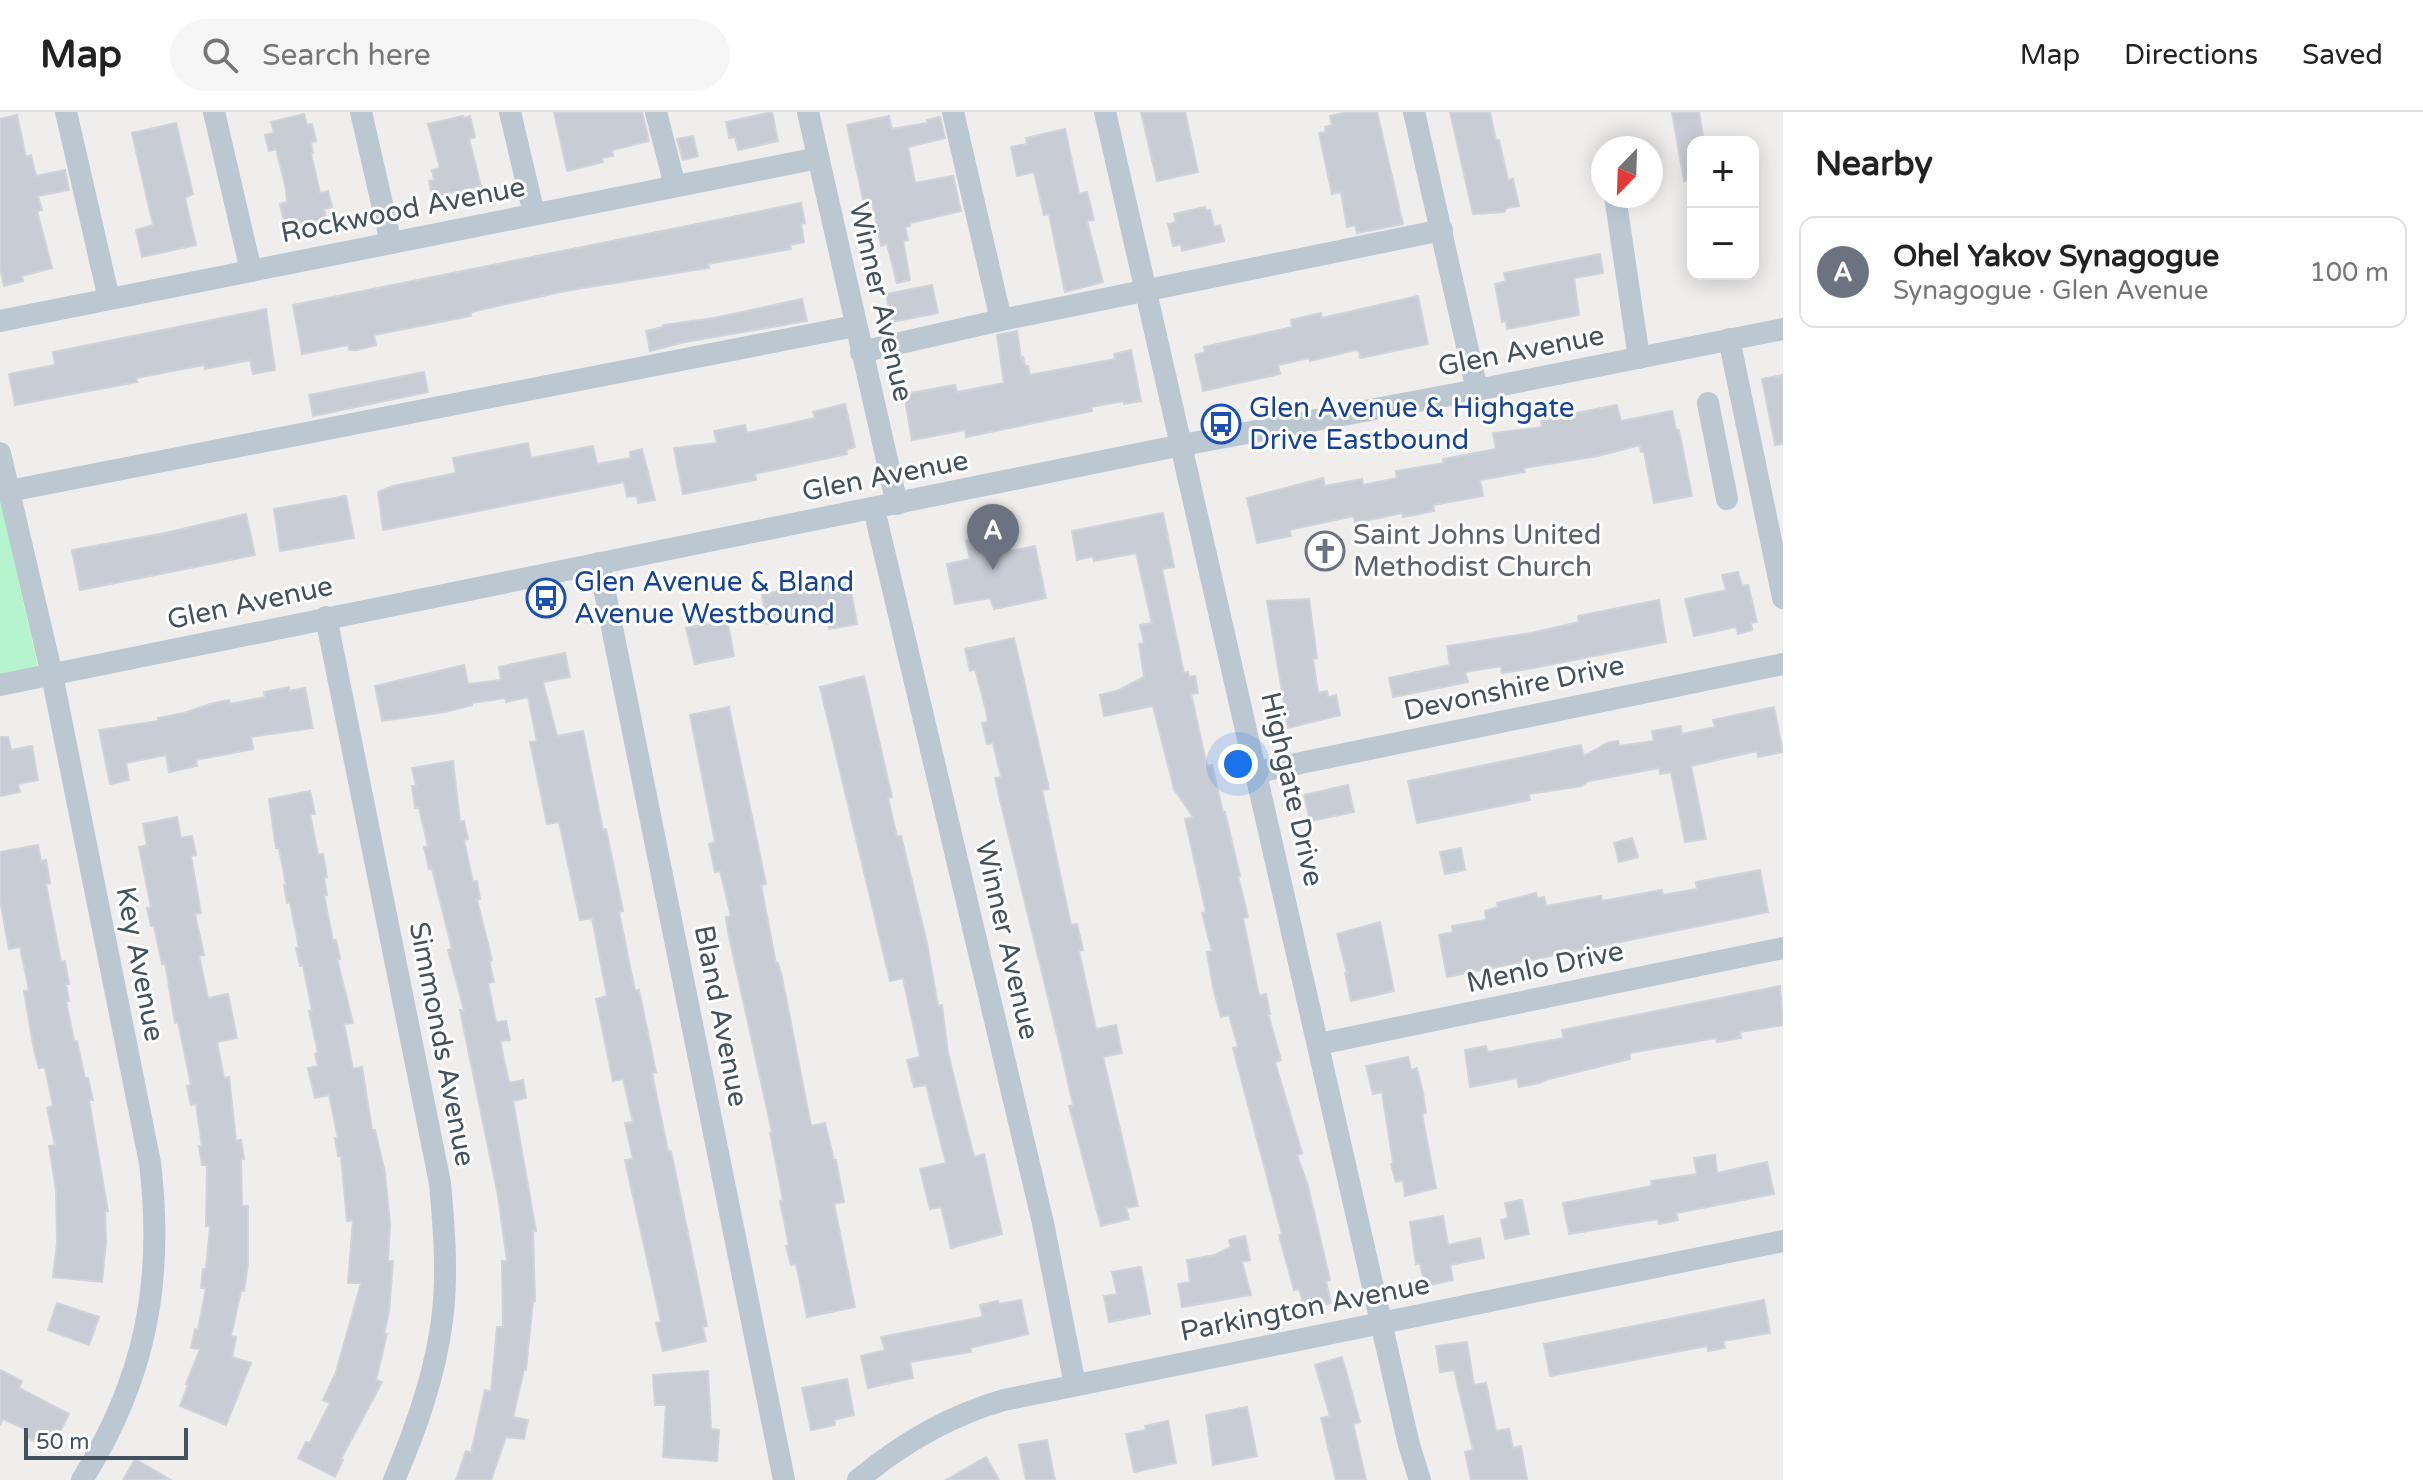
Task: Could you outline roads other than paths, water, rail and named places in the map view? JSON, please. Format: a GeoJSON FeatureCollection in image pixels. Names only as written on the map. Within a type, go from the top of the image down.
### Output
{"type":"FeatureCollection","features":[{"type":"Feature","properties":{"kind":"street"},"geometry":{"type":"LineString","coordinates":[[66,112],[109,299]]}},
{"type":"Feature","properties":{"kind":"street"},"geometry":{"type":"LineString","coordinates":[[214,112],[251,271]]}},
{"type":"Feature","properties":{"kind":"street"},"geometry":{"type":"LineString","coordinates":[[361,112],[391,243]]}},
{"type":"Feature","properties":{"kind":"street"},"geometry":{"type":"LineString","coordinates":[[510,112],[534,214]]}},
{"type":"Feature","properties":{"kind":"street"},"geometry":{"type":"LineString","coordinates":[[656,112],[675,186]]}},
{"type":"Feature","properties":{"kind":"street","name":"Winner Avenue"},"geometry":{"type":"LineString","coordinates":[[808,112],[897,504]]}},
{"type":"Feature","properties":{"kind":"street"},"geometry":{"type":"LineString","coordinates":[[953,112],[1001,320]]}},
{"type":"Feature","properties":{"kind":"street","name":"Highgate Drive"},"geometry":{"type":"LineString","coordinates":[[1105,112],[1409,1445],[1420,1480]]}},
{"type":"Feature","properties":{"kind":"street"},"geometry":{"type":"LineString","coordinates":[[1414,112],[1477,390]]}},
{"type":"Feature","properties":{"kind":"street","name":"Rockwood Avenue"},"geometry":{"type":"LineString","coordinates":[[0,321],[818,158]]}},
{"type":"Feature","properties":{"kind":"street"},"geometry":{"type":"LineString","coordinates":[[1617,208],[1639,358]]}},
{"type":"Feature","properties":{"kind":"street"},"geometry":{"type":"LineString","coordinates":[[861,352],[1001,320],[1442,230]]}},
{"type":"Feature","properties":{"kind":"street"},"geometry":{"type":"LineString","coordinates":[[9,491],[855,326]]}},
{"type":"Feature","properties":{"kind":"street","name":"Glen Avenue"},"geometry":{"type":"LineString","coordinates":[[0,685],[1182,445],[1783,329]]}},
{"type":"Feature","properties":{"kind":"street"},"geometry":{"type":"LineString","coordinates":[[1729,339],[1783,598]]}},
{"type":"Feature","properties":{"kind":"street"},"geometry":{"type":"LineString","coordinates":[[1708,403],[1727,499]]}},
{"type":"Feature","properties":{"kind":"street"},"geometry":{"type":"LineString","coordinates":[[1717,449],[1751,443]]}},
{"type":"Feature","properties":{"kind":"street","name":"Key Avenue"},"geometry":{"type":"LineString","coordinates":[[0,453],[52,675],[147,1148],[154,1200],[155,1269],[138,1356],[122,1406],[82,1480]]}},
{"type":"Feature","properties":{"kind":"street","name":"Winner Avenue"},"geometry":{"type":"LineString","coordinates":[[874,509],[1043,1223],[1075,1385]]}},
{"type":"Feature","properties":{"kind":"street","name":"Bland Avenue"},"geometry":{"type":"LineString","coordinates":[[599,563],[784,1480]]}},
{"type":"Feature","properties":{"kind":"street","name":"Simmonds Avenue"},"geometry":{"type":"LineString","coordinates":[[326,617],[440,1183],[444,1227],[443,1318],[422,1411],[394,1480]]}},
{"type":"Feature","properties":{"kind":"street","name":"Devonshire Drive"},"geometry":{"type":"LineString","coordinates":[[1257,772],[1783,664]]}},
{"type":"Feature","properties":{"kind":"street","name":"Menlo Drive"},"geometry":{"type":"LineString","coordinates":[[1319,1044],[1783,948]]}},
{"type":"Feature","properties":{"kind":"street","name":"Parkington Avenue"},"geometry":{"type":"LineString","coordinates":[[858,1480],[887,1456],[945,1420],[1004,1400],[1783,1241]]}},
{"type":"Feature","properties":{"kind":"place","name":"Glen Avenue & Highgate Drive Eastbound"},"geometry":{"type":"Point","coordinates":[1221,424]}},
{"type":"Feature","properties":{"kind":"place","name":"Saint Johns United Methodist Church"},"geometry":{"type":"Point","coordinates":[1325,551]}},
{"type":"Feature","properties":{"kind":"place","name":"Ohel Yakov Synagogue"},"geometry":{"type":"Point","coordinates":[993,570]}},
{"type":"Feature","properties":{"kind":"place","name":"Glen Avenue & Bland Avenue Westbound"},"geometry":{"type":"Point","coordinates":[546,598]}}]}
